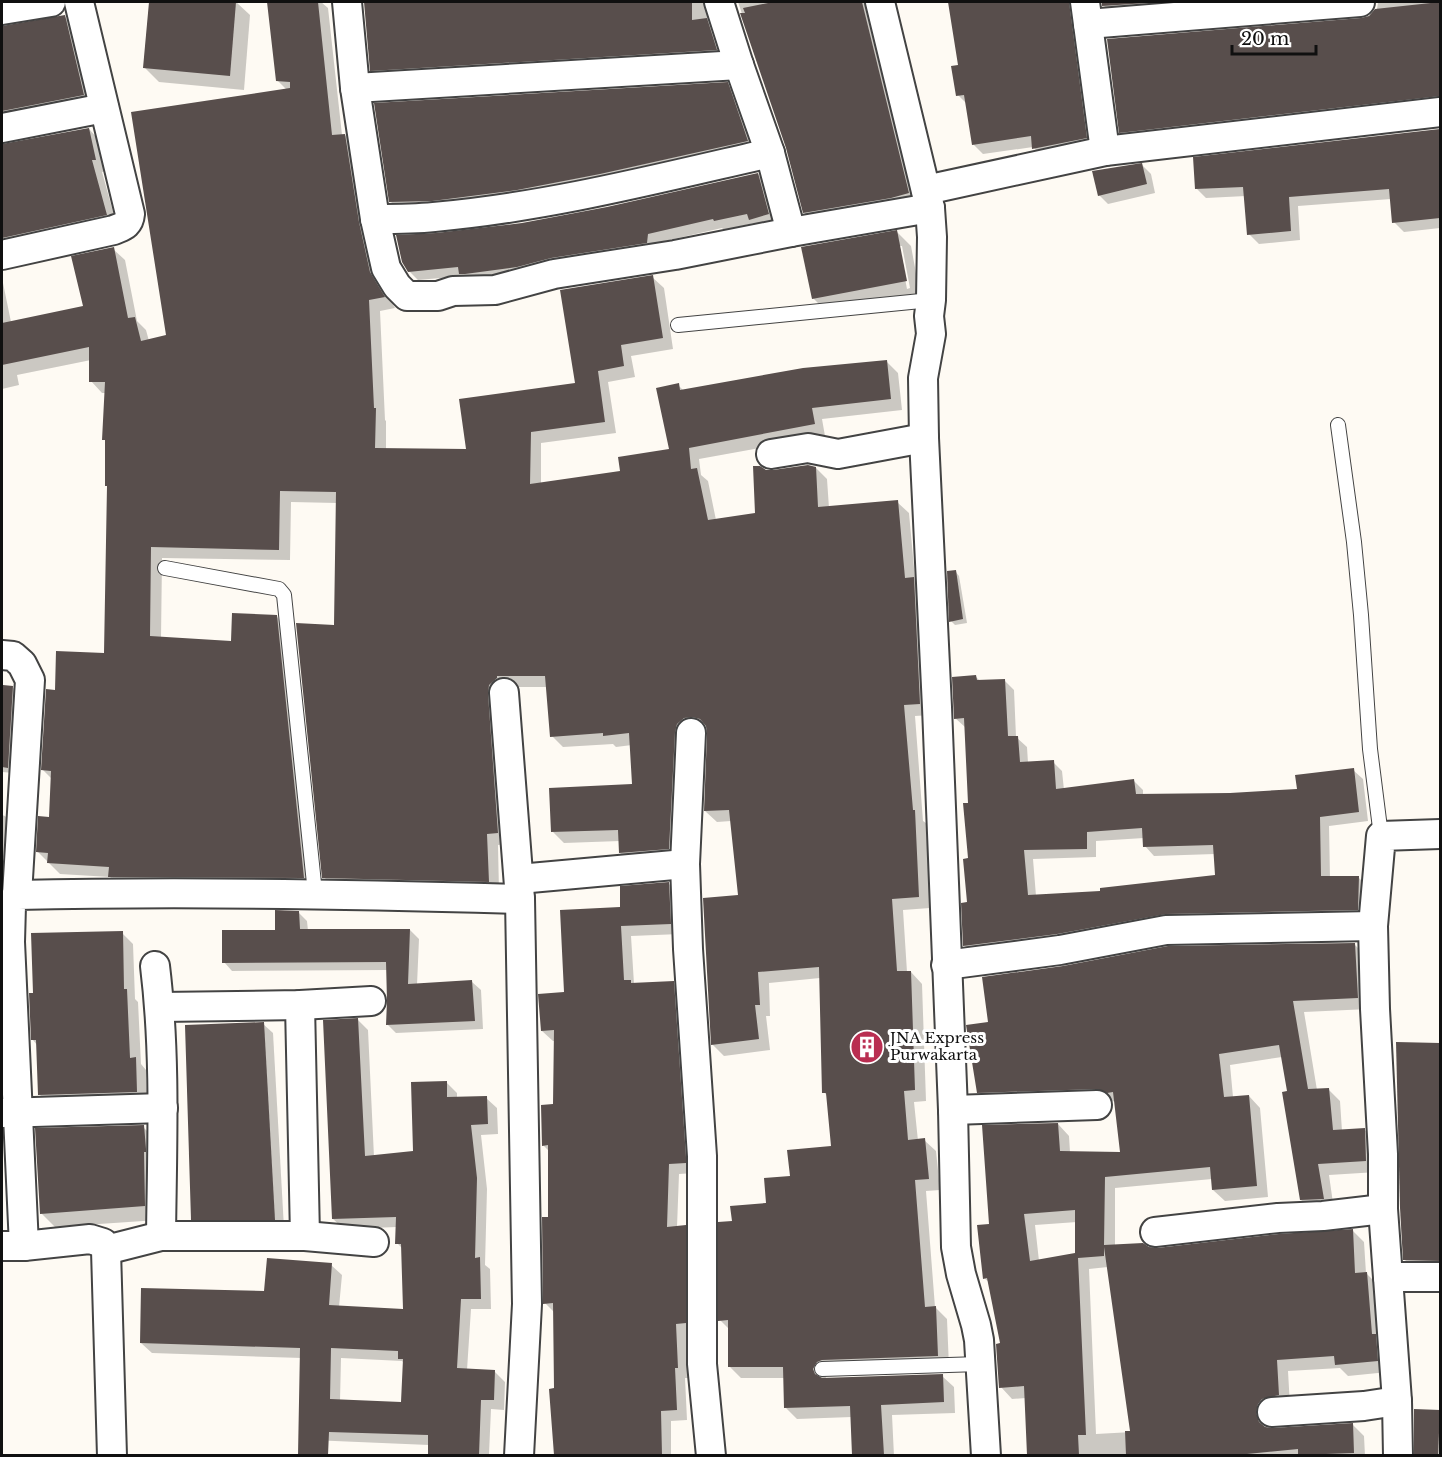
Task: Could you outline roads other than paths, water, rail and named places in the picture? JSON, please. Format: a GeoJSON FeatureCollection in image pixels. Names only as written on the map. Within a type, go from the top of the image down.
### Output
{"type":"FeatureCollection","features":[{"type":"Feature","properties":{"kind":"street"},"geometry":{"type":"LineString","coordinates":[[2,10],[51,2]]}},
{"type":"Feature","properties":{"kind":"street"},"geometry":{"type":"LineString","coordinates":[[2,255],[114,230],[126,225],[129,220],[130,214],[79,2]]}},
{"type":"Feature","properties":{"kind":"street"},"geometry":{"type":"LineString","coordinates":[[347,2],[356,88],[375,219],[386,268],[397,286],[407,296],[424,297],[438,296],[453,291],[495,290],[554,274],[675,255],[791,232],[928,199],[1106,151],[1440,112]]}},
{"type":"Feature","properties":{"kind":"street"},"geometry":{"type":"LineString","coordinates":[[719,2],[738,65],[770,153],[791,232]]}},
{"type":"Feature","properties":{"kind":"street"},"geometry":{"type":"LineString","coordinates":[[880,2],[928,199],[932,237],[932,300],[929,316],[931,333],[923,378],[924,438],[937,707],[957,1261],[976,1325],[986,1455]]}},
{"type":"Feature","properties":{"kind":"street"},"geometry":{"type":"LineString","coordinates":[[1106,151],[1086,13],[1360,2]]}},
{"type":"Feature","properties":{"kind":"street"},"geometry":{"type":"LineString","coordinates":[[356,88],[738,65]]}},
{"type":"Feature","properties":{"kind":"street"},"geometry":{"type":"LineString","coordinates":[[2,128],[104,108]]}},
{"type":"Feature","properties":{"kind":"street"},"geometry":{"type":"LineString","coordinates":[[375,219],[433,217],[500,209],[621,187],[770,153]]}},
{"type":"Feature","properties":{"kind":"street"},"geometry":{"type":"LineString","coordinates":[[771,454],[808,448],[838,454],[924,438]]}},
{"type":"Feature","properties":{"kind":"street"},"geometry":{"type":"LineString","coordinates":[[2,655],[13,656],[22,664],[30,680],[12,786],[17,895],[11,905],[6,941],[13,1246],[90,1239],[104,1244],[112,1455]]}},
{"type":"Feature","properties":{"kind":"street"},"geometry":{"type":"LineString","coordinates":[[504,693],[519,889],[527,1304],[519,1455]]}},
{"type":"Feature","properties":{"kind":"street"},"geometry":{"type":"LineString","coordinates":[[691,733],[685,864],[688,949],[702,1156],[702,1364],[711,1455]]}},
{"type":"Feature","properties":{"kind":"street"},"geometry":{"type":"LineString","coordinates":[[1398,1455],[1397,1401],[1383,1209],[1383,1154],[1373,926],[1380,836],[1440,834]]}},
{"type":"Feature","properties":{"kind":"street"},"geometry":{"type":"LineString","coordinates":[[17,895],[519,889],[685,864]]}},
{"type":"Feature","properties":{"kind":"street"},"geometry":{"type":"LineString","coordinates":[[946,965],[1060,950],[1166,930],[1373,926]]}},
{"type":"Feature","properties":{"kind":"street"},"geometry":{"type":"LineString","coordinates":[[155,966],[160,1007],[161,1236]]}},
{"type":"Feature","properties":{"kind":"street"},"geometry":{"type":"LineString","coordinates":[[160,1007],[300,1005],[371,1001]]}},
{"type":"Feature","properties":{"kind":"street"},"geometry":{"type":"LineString","coordinates":[[300,1005],[305,1236]]}},
{"type":"Feature","properties":{"kind":"street"},"geometry":{"type":"LineString","coordinates":[[953,1110],[1097,1106]]}},
{"type":"Feature","properties":{"kind":"street"},"geometry":{"type":"LineString","coordinates":[[9,1113],[162,1108]]}},
{"type":"Feature","properties":{"kind":"street"},"geometry":{"type":"LineString","coordinates":[[1155,1232],[1383,1209]]}},
{"type":"Feature","properties":{"kind":"street"},"geometry":{"type":"LineString","coordinates":[[106,1251],[161,1236],[305,1236],[374,1242]]}},
{"type":"Feature","properties":{"kind":"street"},"geometry":{"type":"LineString","coordinates":[[1388,1277],[1440,1276]]}},
{"type":"Feature","properties":{"kind":"street"},"geometry":{"type":"LineString","coordinates":[[1272,1412],[1364,1406],[1397,1401]]}},
{"type":"Feature","properties":{"kind":"lane"},"geometry":{"type":"LineString","coordinates":[[678,325],[932,300]]}},
{"type":"Feature","properties":{"kind":"lane"},"geometry":{"type":"LineString","coordinates":[[1338,425],[1354,542],[1370,749],[1380,836]]}},
{"type":"Feature","properties":{"kind":"lane"},"geometry":{"type":"LineString","coordinates":[[165,568],[279,589],[284,595],[315,893]]}},
{"type":"Feature","properties":{"kind":"lane"},"geometry":{"type":"LineString","coordinates":[[822,1369],[980,1364]]}},
{"type":"Feature","properties":{"kind":"place","name":"JNA Express Purwakarta"},"geometry":{"type":"Point","coordinates":[867,1047]}}]}
